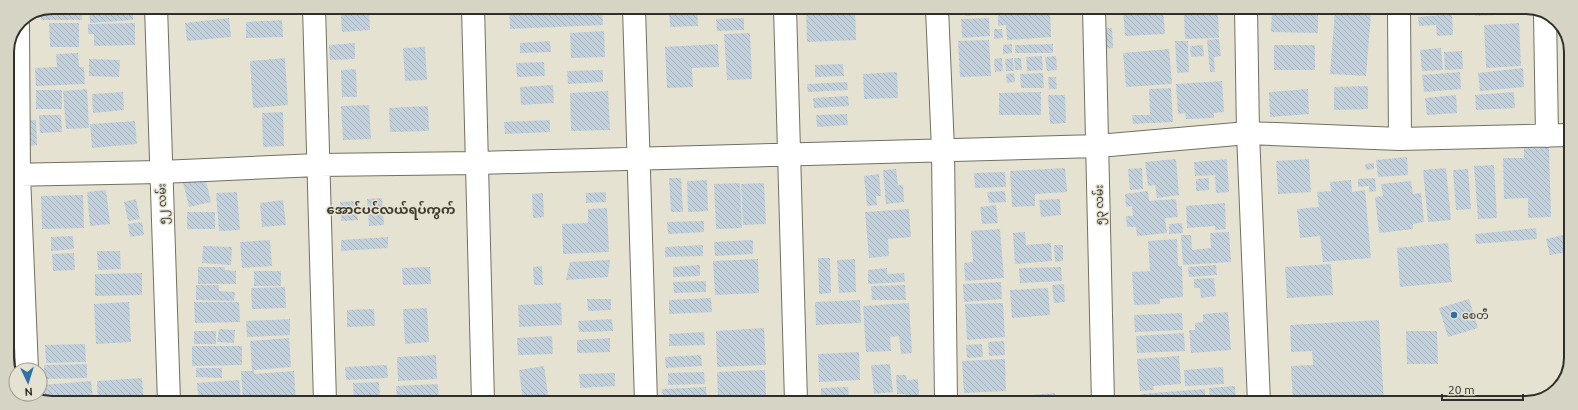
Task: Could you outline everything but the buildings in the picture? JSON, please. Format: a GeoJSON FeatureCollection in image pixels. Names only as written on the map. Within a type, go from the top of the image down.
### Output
{"type":"FeatureCollection","features":[{"type":"Feature","properties":{"kind":"street","name":"၅၂ လမ်း"},"geometry":{"type":"LineString","coordinates":[[156,14],[168,396]]}},
{"type":"Feature","properties":{"kind":"street"},"geometry":{"type":"LineString","coordinates":[[314,14],[325,396]]}},
{"type":"Feature","properties":{"kind":"street"},"geometry":{"type":"LineString","coordinates":[[473,14],[483,396]]}},
{"type":"Feature","properties":{"kind":"street"},"geometry":{"type":"LineString","coordinates":[[634,14],[646,396]]}},
{"type":"Feature","properties":{"kind":"street"},"geometry":{"type":"LineString","coordinates":[[785,14],[796,396]]}},
{"type":"Feature","properties":{"kind":"street"},"geometry":{"type":"LineString","coordinates":[[937,14],[943,150],[946,396]]}},
{"type":"Feature","properties":{"kind":"street","name":"၅၃ လမ်း"},"geometry":{"type":"LineString","coordinates":[[1094,14],[1103,396]]}},
{"type":"Feature","properties":{"kind":"street"},"geometry":{"type":"LineString","coordinates":[[1246,14],[1248,133],[1259,396]]}},
{"type":"Feature","properties":{"kind":"street"},"geometry":{"type":"LineString","coordinates":[[1399,14],[1400,139]]}},
{"type":"Feature","properties":{"kind":"street"},"geometry":{"type":"LineString","coordinates":[[1545,19],[1547,136]]}},
{"type":"Feature","properties":{"kind":"street"},"geometry":{"type":"LineString","coordinates":[[14,145],[18,36]]}},
{"type":"Feature","properties":{"kind":"street"},"geometry":{"type":"LineString","coordinates":[[14,175],[161,172],[318,165],[477,163],[1098,146],[1248,133],[1400,139],[1564,135]]}},
{"type":"Feature","properties":{"kind":"street"},"geometry":{"type":"LineString","coordinates":[[14,189],[26,362]]}},
{"type":"Feature","properties":{"kind":"place","name":"စေတီ"},"geometry":{"type":"Point","coordinates":[1454,315]}},
{"type":"Feature","properties":{"kind":"district","name":"အောင်ပင်လယ်ရပ်ကွက်"},"geometry":{"type":"Point","coordinates":[391,209]}}]}
